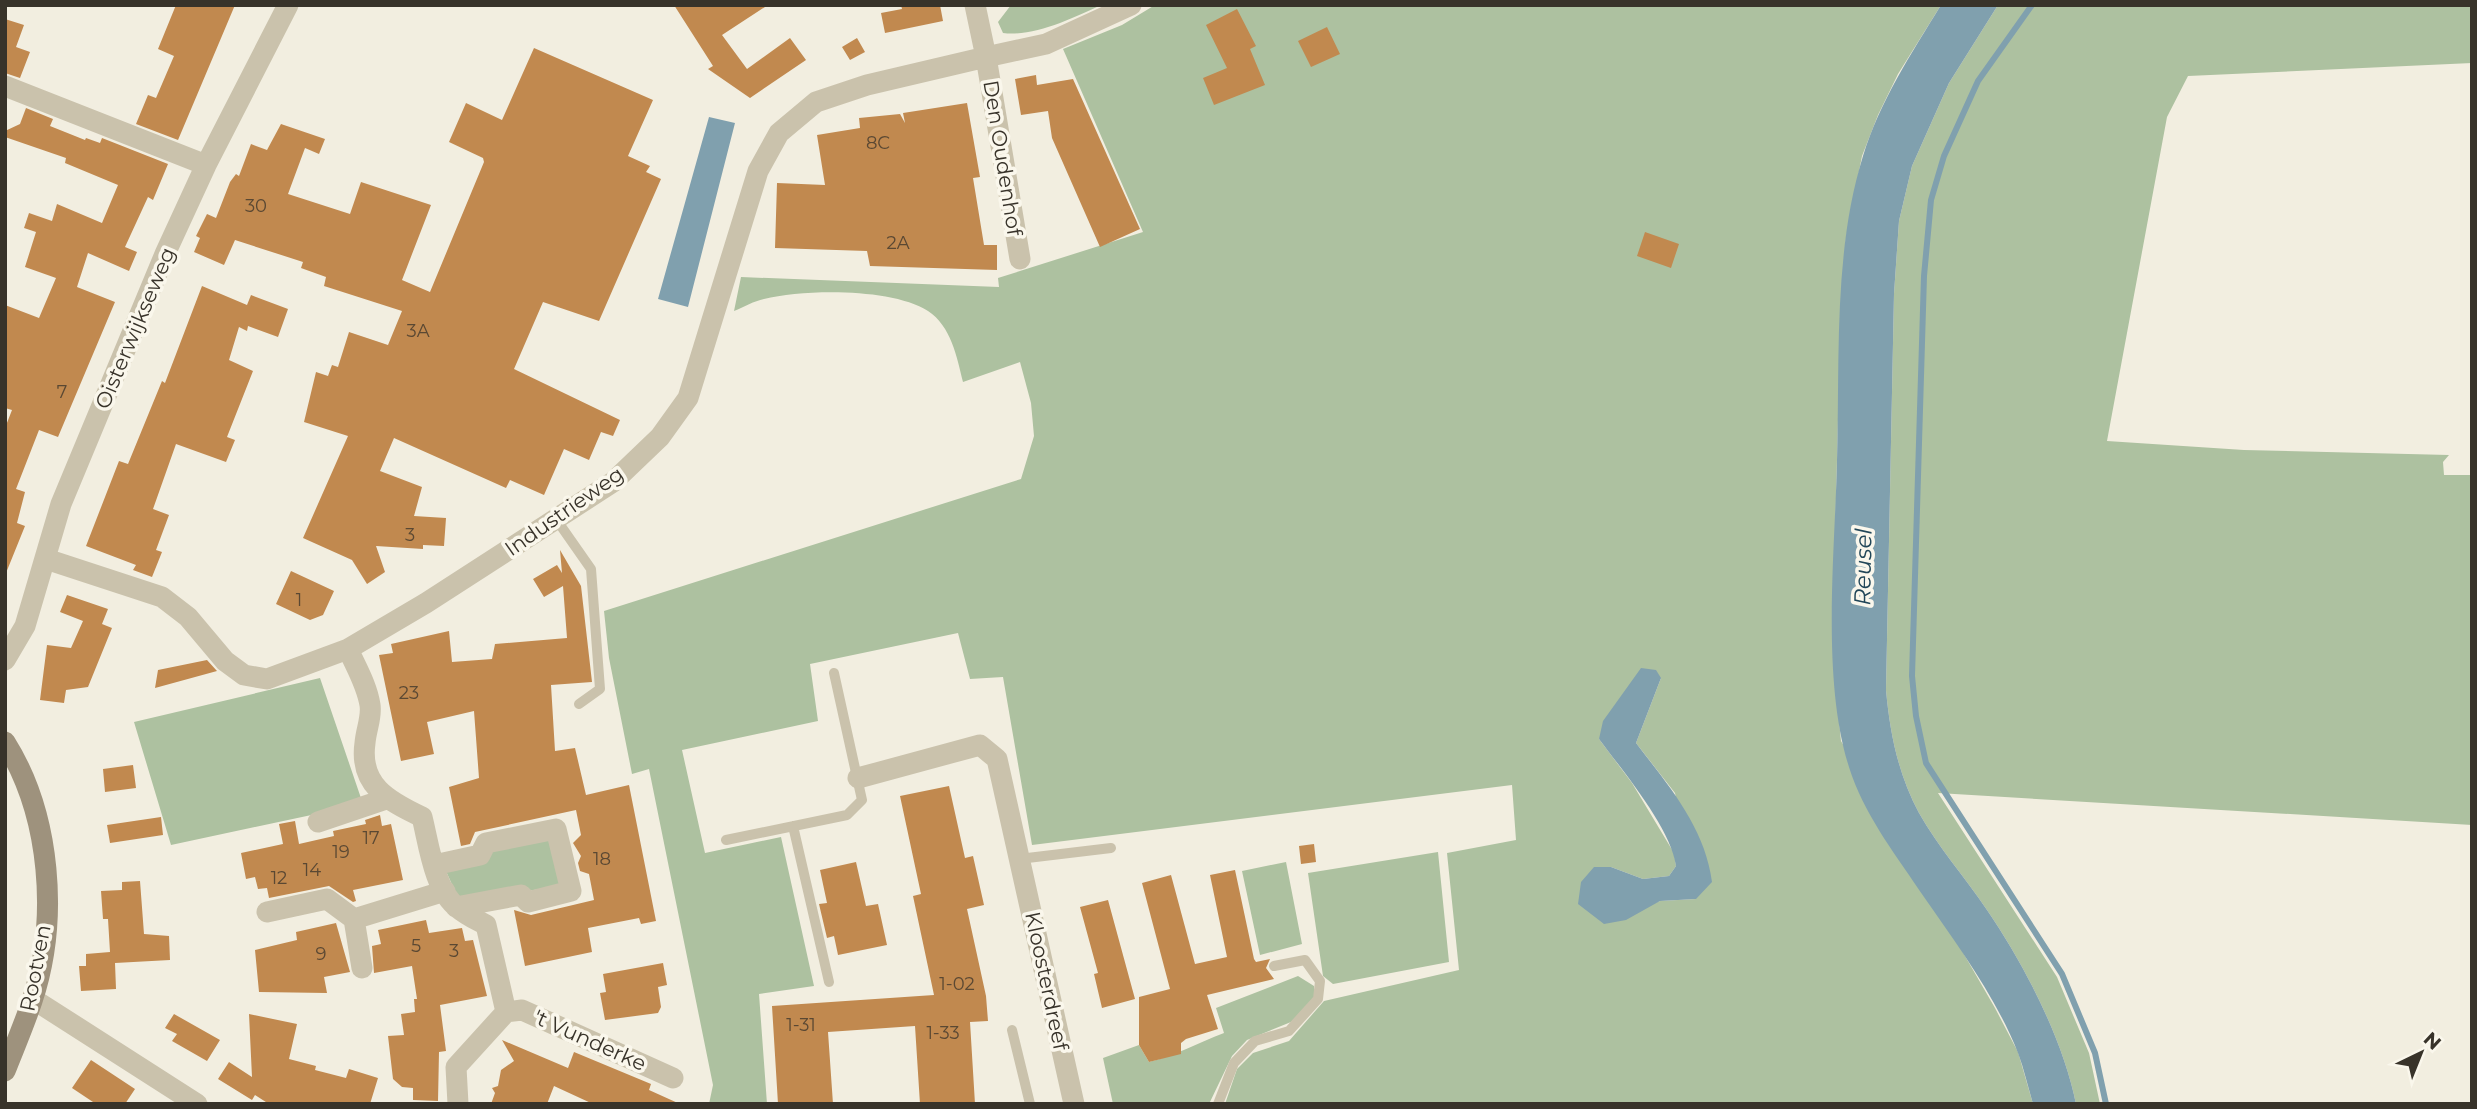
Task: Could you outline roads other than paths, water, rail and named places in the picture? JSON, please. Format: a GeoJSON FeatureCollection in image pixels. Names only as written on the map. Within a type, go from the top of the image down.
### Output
{"type":"FeatureCollection","features":[{"type":"Feature","properties":{"kind":"street","name":"Oisterwijkseweg"},"geometry":{"type":"LineString","coordinates":[[5,660],[25,626],[61,504],[165,254],[206,165],[288,5]]}},
{"type":"Feature","properties":{"kind":"street"},"geometry":{"type":"LineString","coordinates":[[975,5],[986,57]]}},
{"type":"Feature","properties":{"kind":"street","name":"Industrieweg"},"geometry":{"type":"LineString","coordinates":[[46,559],[162,597],[188,617],[225,661],[244,675],[267,679],[348,649],[426,603],[613,482],[660,437],[688,398],[758,171],[779,133],[816,102],[867,85],[1046,44],[1131,5]]}},
{"type":"Feature","properties":{"kind":"street","name":"Den Oudenhof"},"geometry":{"type":"LineString","coordinates":[[986,57],[1020,259]]}},
{"type":"Feature","properties":{"kind":"street"},"geometry":{"type":"LineString","coordinates":[[5,86],[206,165]]}},
{"type":"Feature","properties":{"kind":"street"},"geometry":{"type":"LineString","coordinates":[[348,649],[366,687],[371,707],[364,757],[367,775],[374,789],[386,799],[422,817],[434,865],[450,899]]}},
{"type":"Feature","properties":{"kind":"street","name":"Rootven"},"geometry":{"type":"LineString","coordinates":[[5,742],[23,775],[37,819],[46,873],[46,930],[33,999],[5,1071]]}},
{"type":"Feature","properties":{"kind":"street","name":"Kloosterdreef"},"geometry":{"type":"LineString","coordinates":[[858,778],[980,745],[997,759],[1074,1104]]}},
{"type":"Feature","properties":{"kind":"street"},"geometry":{"type":"LineString","coordinates":[[318,822],[386,799]]}},
{"type":"Feature","properties":{"kind":"street"},"geometry":{"type":"LineString","coordinates":[[354,919],[450,899],[521,895],[528,902],[571,891],[556,829],[486,843],[480,855],[434,865]]}},
{"type":"Feature","properties":{"kind":"street"},"geometry":{"type":"LineString","coordinates":[[267,912],[327,898],[354,919],[362,968]]}},
{"type":"Feature","properties":{"kind":"street","name":"'t Vunderke"},"geometry":{"type":"LineString","coordinates":[[450,899],[486,925],[506,1012]]}},
{"type":"Feature","properties":{"kind":"street"},"geometry":{"type":"LineString","coordinates":[[33,999],[197,1104]]}},
{"type":"Feature","properties":{"kind":"street","name":"'t Vunderke"},"geometry":{"type":"LineString","coordinates":[[458,1104],[456,1067],[506,1012],[522,1010],[673,1078]]}},
{"type":"Feature","properties":{"kind":"lane"},"geometry":{"type":"LineString","coordinates":[[556,519],[591,569],[600,690],[579,704]]}},
{"type":"Feature","properties":{"kind":"lane"},"geometry":{"type":"LineString","coordinates":[[726,840],[847,815],[862,800],[834,673]]}},
{"type":"Feature","properties":{"kind":"lane"},"geometry":{"type":"LineString","coordinates":[[793,826],[829,982]]}},
{"type":"Feature","properties":{"kind":"lane"},"geometry":{"type":"LineString","coordinates":[[1018,859],[1111,848]]}},
{"type":"Feature","properties":{"kind":"lane"},"geometry":{"type":"LineString","coordinates":[[1218,1104],[1234,1063],[1255,1041],[1289,1031],[1318,999],[1321,981],[1305,960],[1274,965]]}},
{"type":"Feature","properties":{"kind":"lane"},"geometry":{"type":"LineString","coordinates":[[1012,1030],[1030,1104]]}},
{"type":"Feature","properties":{"kind":"water","name":"Reusel"},"geometry":{"type":"Polygon","coordinates":[[[1941,5],[1998,5],[1949,83],[1912,166],[1899,221],[1894,294],[1886,690],[1896,753],[1912,798],[1935,838],[2001,931],[2028,978],[2062,1054],[2076,1104],[2033,1104],[2018,1053],[1999,1012],[1976,972],[1866,808],[1852,776],[1842,741],[1836,702],[1832,578],[1840,307],[1847,230],[1863,156],[1878,116],[1897,78],[1941,5]]]}},
{"type":"Feature","properties":{"kind":"water"},"geometry":{"type":"Polygon","coordinates":[[[709,117],[735,123],[688,307],[658,299],[709,117]]]}},
{"type":"Feature","properties":{"kind":"water"},"geometry":{"type":"Polygon","coordinates":[[[1641,668],[1656,670],[1661,678],[1636,743],[1672,791],[1693,825],[1702,843],[1712,882],[1696,899],[1660,901],[1626,920],[1604,924],[1578,904],[1581,882],[1594,867],[1611,867],[1643,879],[1669,876],[1676,866],[1656,817],[1599,739],[1603,721],[1641,668]]]}},
{"type":"Feature","properties":{"kind":"waterway"},"geometry":{"type":"LineString","coordinates":[[2032,5],[1978,81],[1944,156],[1931,200],[1924,276],[1912,676],[1916,716],[1926,763],[2062,974],[2095,1053],[2106,1104]]}}]}
